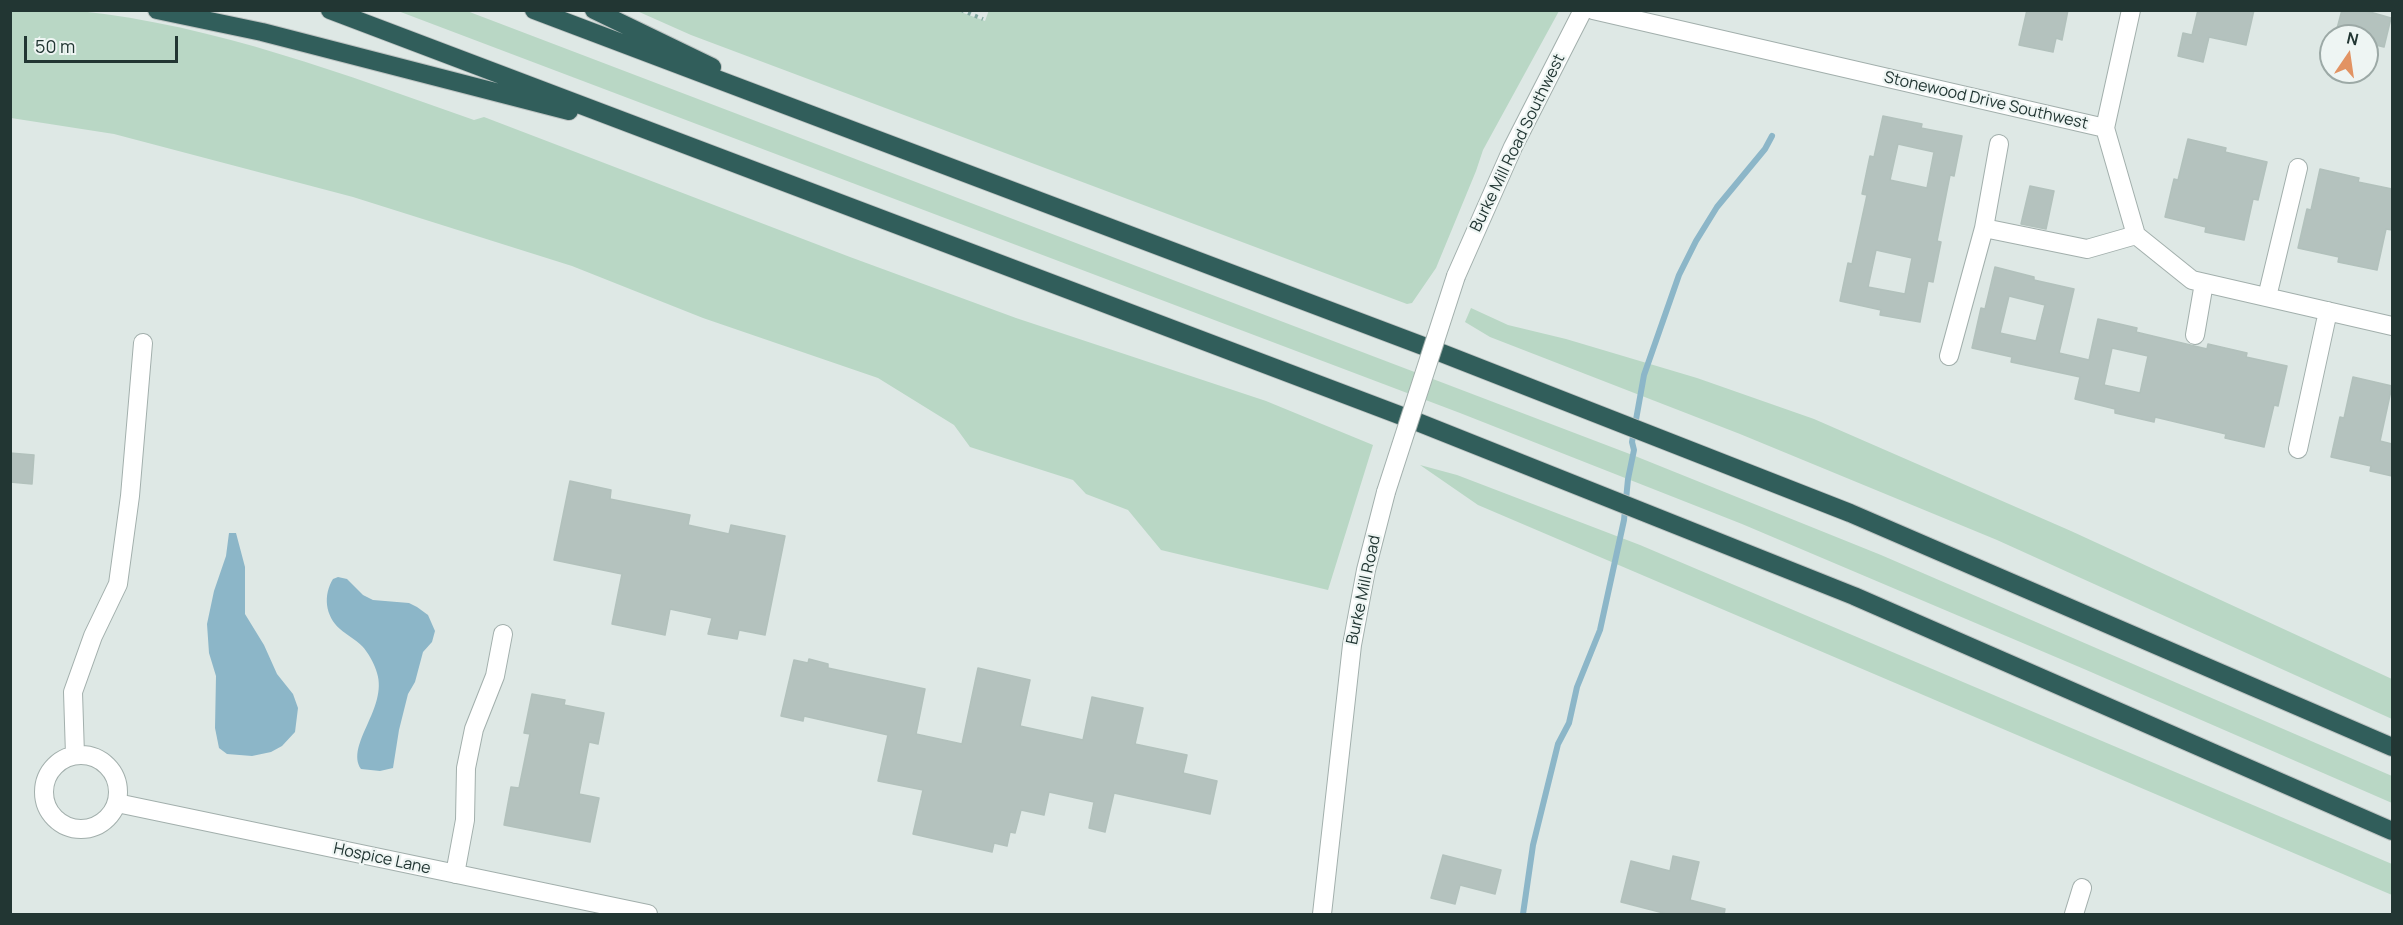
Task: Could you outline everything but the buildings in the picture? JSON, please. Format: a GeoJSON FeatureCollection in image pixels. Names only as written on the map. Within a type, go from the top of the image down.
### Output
{"type":"FeatureCollection","features":[{"type":"Feature","properties":{"kind":"highway"},"geometry":{"type":"LineString","coordinates":[[157,10],[262,32],[656,134]]}},
{"type":"Feature","properties":{"kind":"highway"},"geometry":{"type":"LineString","coordinates":[[330,10],[1415,421],[1854,596],[2392,831]]}},
{"type":"Feature","properties":{"kind":"highway"},"geometry":{"type":"LineString","coordinates":[[534,10],[1428,347],[1850,513],[2392,747]]}},
{"type":"Feature","properties":{"kind":"highway"},"geometry":{"type":"LineString","coordinates":[[594,10],[833,124]]}},
{"type":"Feature","properties":{"kind":"street","name":"Burke Mill Road Southwest"},"geometry":{"type":"LineString","coordinates":[[1456,276],[1512,147],[1583,10]]}},
{"type":"Feature","properties":{"kind":"street","name":"Stonewood Drive Southwest"},"geometry":{"type":"LineString","coordinates":[[1593,10],[2105,128],[2136,235]]}},
{"type":"Feature","properties":{"kind":"street"},"geometry":{"type":"LineString","coordinates":[[2105,128],[2131,10]]}},
{"type":"Feature","properties":{"kind":"street"},"geometry":{"type":"LineString","coordinates":[[1949,356],[1984,228],[2000,144]]}},
{"type":"Feature","properties":{"kind":"street"},"geometry":{"type":"LineString","coordinates":[[2267,297],[2298,168]]}},
{"type":"Feature","properties":{"kind":"street"},"geometry":{"type":"LineString","coordinates":[[1984,228],[2086,249],[2136,235],[2192,280],[2392,326]]}},
{"type":"Feature","properties":{"kind":"street","name":"Burke Mill Road"},"geometry":{"type":"LineString","coordinates":[[1322,915],[1352,645],[1366,570],[1386,492],[1456,276]]}},
{"type":"Feature","properties":{"kind":"street"},"geometry":{"type":"LineString","coordinates":[[2195,335],[2204,283]]}},
{"type":"Feature","properties":{"kind":"street"},"geometry":{"type":"LineString","coordinates":[[2298,449],[2328,312]]}},
{"type":"Feature","properties":{"kind":"street"},"geometry":{"type":"LineString","coordinates":[[75,755],[73,692],[93,636],[118,584],[130,496],[143,343]]}},
{"type":"Feature","properties":{"kind":"street"},"geometry":{"type":"LineString","coordinates":[[455,874],[465,820],[466,768],[474,729],[495,676],[503,634]]}},
{"type":"Feature","properties":{"kind":"street"},"geometry":{"type":"LineString","coordinates":[[75,755],[88,755],[100,759],[110,767],[117,779],[119,790],[117,803],[109,817],[92,828],[79,829],[66,826],[53,816],[46,805],[44,791],[48,774],[63,759],[75,755]]}},
{"type":"Feature","properties":{"kind":"street","name":"Hospice Lane"},"geometry":{"type":"LineString","coordinates":[[117,803],[648,915]]}},
{"type":"Feature","properties":{"kind":"street"},"geometry":{"type":"LineString","coordinates":[[2074,915],[2082,888]]}},
{"type":"Feature","properties":{"kind":"path"},"geometry":{"type":"LineString","coordinates":[[961,10],[983,19]]}},
{"type":"Feature","properties":{"kind":"green space"},"geometry":{"type":"Polygon","coordinates":[[[71,10],[180,28],[329,69],[474,120],[484,117],[850,257],[1016,318],[1266,401],[1373,445],[1328,590],[1161,550],[1128,510],[1086,494],[1073,480],[970,447],[954,425],[878,378],[703,318],[572,266],[353,197],[114,134],[11,118],[10,11],[71,10]]]}},
{"type":"Feature","properties":{"kind":"green space"},"geometry":{"type":"Polygon","coordinates":[[[989,10],[1559,11],[1483,150],[1436,268],[1412,303],[1407,304],[691,35],[637,11],[958,11],[985,21],[989,10]]]}},
{"type":"Feature","properties":{"kind":"green space"},"geometry":{"type":"Polygon","coordinates":[[[398,11],[467,11],[1635,456],[1881,555],[2392,776],[2392,803],[1742,524],[1460,413],[398,11]]]}},
{"type":"Feature","properties":{"kind":"green space"},"geometry":{"type":"Polygon","coordinates":[[[1471,308],[1508,325],[1566,339],[1697,378],[1814,419],[2071,531],[2392,679],[2392,719],[1997,540],[1740,434],[1490,337],[1465,322],[1471,308]]]}},
{"type":"Feature","properties":{"kind":"green space"},"geometry":{"type":"Polygon","coordinates":[[[1420,465],[1457,475],[1640,545],[2392,864],[2392,895],[1478,505],[1420,465]]]}},
{"type":"Feature","properties":{"kind":"water"},"geometry":{"type":"Polygon","coordinates":[[[229,533],[236,533],[245,567],[245,614],[264,645],[277,674],[293,694],[298,708],[295,732],[282,746],[271,752],[252,756],[227,754],[219,748],[215,728],[216,676],[209,653],[207,624],[214,591],[226,556],[229,533]]]}},
{"type":"Feature","properties":{"kind":"water"},"geometry":{"type":"Polygon","coordinates":[[[338,577],[347,579],[363,595],[373,600],[409,603],[417,607],[428,615],[435,631],[432,642],[423,652],[415,682],[408,694],[393,768],[380,771],[361,769],[358,759],[358,749],[373,712],[379,686],[376,670],[367,652],[331,618],[327,605],[328,592],[333,579],[338,577]]]}},
{"type":"Feature","properties":{"kind":"waterway"},"geometry":{"type":"LineString","coordinates":[[1523,914],[1533,845],[1558,744],[1569,723],[1577,687],[1600,630],[1624,520],[1628,479],[1634,450],[1632,442],[1644,375],[1679,275],[1696,241],[1717,207],[1765,149],[1772,136]]}}]}
